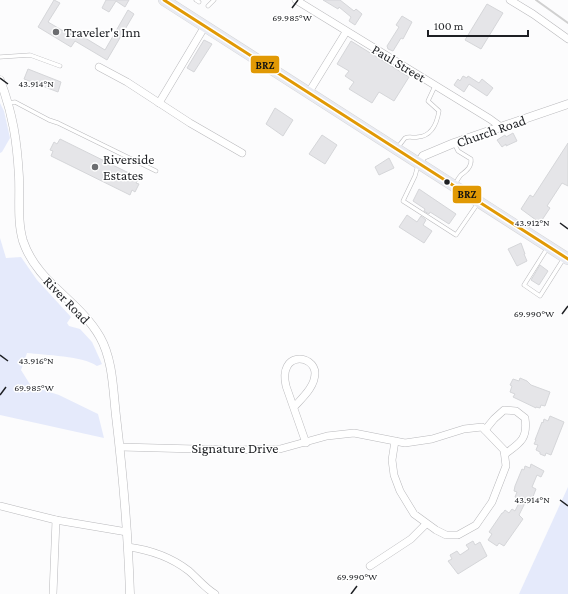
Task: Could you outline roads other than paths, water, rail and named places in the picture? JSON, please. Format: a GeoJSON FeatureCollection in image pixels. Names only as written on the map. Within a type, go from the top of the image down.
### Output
{"type":"FeatureCollection","features":[{"type":"Feature","properties":{"kind":"highway"},"geometry":{"type":"LineString","coordinates":[[164,0],[566,258]]}},
{"type":"Feature","properties":{"kind":"street","name":"Paul Street"},"geometry":{"type":"LineString","coordinates":[[296,0],[501,127]]}},
{"type":"Feature","properties":{"kind":"street"},"geometry":{"type":"LineString","coordinates":[[510,0],[533,14],[568,39]]}},
{"type":"Feature","properties":{"kind":"street"},"geometry":{"type":"LineString","coordinates":[[159,103],[205,26]]}},
{"type":"Feature","properties":{"kind":"street"},"geometry":{"type":"LineString","coordinates":[[309,92],[346,32]]}},
{"type":"Feature","properties":{"kind":"street"},"geometry":{"type":"LineString","coordinates":[[100,67],[190,123],[242,153]]}},
{"type":"Feature","properties":{"kind":"street","name":"River Road"},"geometry":{"type":"LineString","coordinates":[[0,80],[12,114],[17,145],[20,224],[23,240],[37,267],[58,291],[81,311],[91,323],[100,337],[110,368],[120,447],[127,532],[130,594]]}},
{"type":"Feature","properties":{"kind":"street","name":"Church Road"},"geometry":{"type":"LineString","coordinates":[[418,164],[423,156],[454,143],[568,104]]}},
{"type":"Feature","properties":{"kind":"street"},"geometry":{"type":"LineString","coordinates":[[294,407],[308,391],[313,381],[315,372],[311,364],[305,360],[298,359],[291,361],[284,372],[286,386],[306,442]]}},
{"type":"Feature","properties":{"kind":"street"},"geometry":{"type":"LineString","coordinates":[[395,441],[392,460],[394,475],[400,492],[414,514],[426,524],[446,535],[458,535],[476,525],[492,502],[506,466],[505,454],[504,450],[485,430],[504,410],[516,411],[525,418],[527,428],[525,436],[517,445],[505,454]]}},
{"type":"Feature","properties":{"kind":"street","name":"Signature Drive"},"geometry":{"type":"LineString","coordinates":[[120,447],[234,450],[280,449],[327,436],[354,433],[405,443],[432,438],[464,429],[482,427],[485,430]]}},
{"type":"Feature","properties":{"kind":"street"},"geometry":{"type":"LineString","coordinates":[[0,506],[56,520],[127,532]]}},
{"type":"Feature","properties":{"kind":"street"},"geometry":{"type":"LineString","coordinates":[[53,594],[56,520]]}},
{"type":"Feature","properties":{"kind":"street"},"geometry":{"type":"LineString","coordinates":[[370,566],[411,539],[426,524]]}},
{"type":"Feature","properties":{"kind":"street"},"geometry":{"type":"LineString","coordinates":[[128,547],[145,550],[170,559],[190,572],[207,589],[215,594]]}},
{"type":"Feature","properties":{"kind":"lane"},"geometry":{"type":"LineString","coordinates":[[208,6],[214,0]]}},
{"type":"Feature","properties":{"kind":"lane"},"geometry":{"type":"LineString","coordinates":[[0,57],[30,55],[60,66]]}},
{"type":"Feature","properties":{"kind":"lane"},"geometry":{"type":"LineString","coordinates":[[396,149],[405,138],[423,136],[432,130],[436,124],[439,111],[428,101],[436,86]]}},
{"type":"Feature","properties":{"kind":"lane"},"geometry":{"type":"LineString","coordinates":[[8,103],[15,102],[26,107],[49,120],[156,171]]}},
{"type":"Feature","properties":{"kind":"lane"},"geometry":{"type":"LineString","coordinates":[[454,143],[458,150],[471,159],[472,163],[466,173],[460,175],[454,186]]}},
{"type":"Feature","properties":{"kind":"lane"},"geometry":{"type":"LineString","coordinates":[[418,164],[415,176],[403,201],[456,236],[479,202]]}},
{"type":"Feature","properties":{"kind":"lane"},"geometry":{"type":"LineString","coordinates":[[548,246],[524,286],[540,296],[566,258]]}},
{"type":"Feature","properties":{"kind":"railway"},"geometry":{"type":"LineString","coordinates":[[536,0],[568,23]]}},
{"type":"Feature","properties":{"kind":"place","name":"Traveler's Inn"},"geometry":{"type":"Point","coordinates":[56,32]}},
{"type":"Feature","properties":{"kind":"place","name":"Riverside Estates"},"geometry":{"type":"Point","coordinates":[95,167]}}]}
